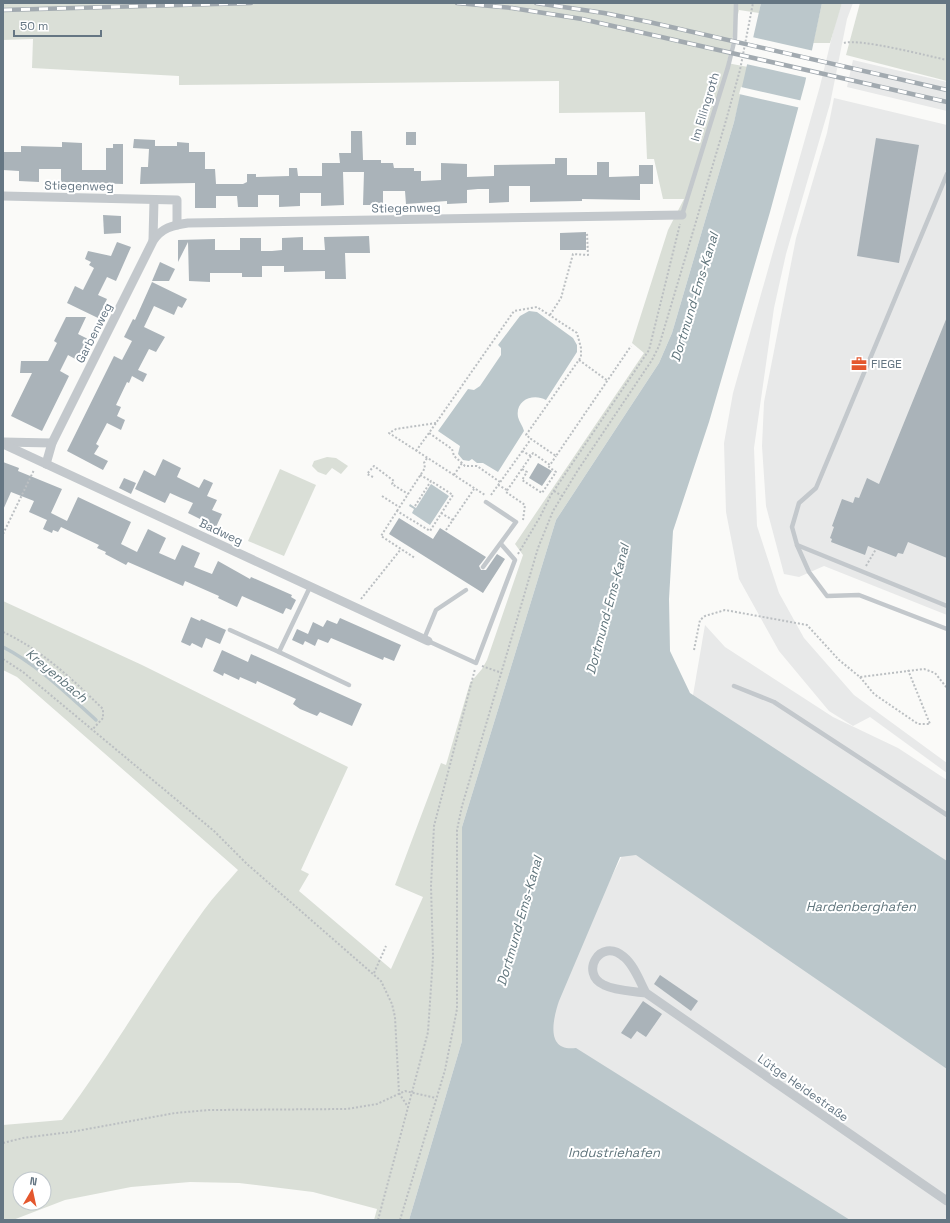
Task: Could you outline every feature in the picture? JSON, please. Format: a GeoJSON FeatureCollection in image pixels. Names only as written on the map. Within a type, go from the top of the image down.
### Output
{"type":"FeatureCollection","features":[{"type":"Feature","properties":{"kind":"street","name":"Stiegenweg"},"geometry":{"type":"LineString","coordinates":[[3,196],[177,200],[177,224],[682,215]]}},
{"type":"Feature","properties":{"kind":"street"},"geometry":{"type":"LineString","coordinates":[[153,241],[154,200]]}},
{"type":"Feature","properties":{"kind":"street","name":"Garbenweg"},"geometry":{"type":"LineString","coordinates":[[42,462],[153,241],[162,230],[177,224]]}},
{"type":"Feature","properties":{"kind":"street"},"geometry":{"type":"LineString","coordinates":[[3,443],[52,443]]}},
{"type":"Feature","properties":{"kind":"street","name":"Badweg"},"geometry":{"type":"LineString","coordinates":[[3,443],[426,640]]}},
{"type":"Feature","properties":{"kind":"street","name":"Lütge Heidestraße"},"geometry":{"type":"LineString","coordinates":[[646,994],[624,957],[609,950],[600,953],[596,957],[593,963],[593,971],[596,979],[603,985],[646,994],[947,1201]]}},
{"type":"Feature","properties":{"kind":"lane","name":"Im Ellingroth"},"geometry":{"type":"LineString","coordinates":[[682,215],[728,67],[735,38],[736,3]]}},
{"type":"Feature","properties":{"kind":"lane"},"geometry":{"type":"LineString","coordinates":[[947,174],[816,488],[800,503],[792,527],[797,545],[809,572],[827,596],[859,595],[947,630]]}},
{"type":"Feature","properties":{"kind":"lane"},"geometry":{"type":"LineString","coordinates":[[483,567],[516,522],[487,500]]}},
{"type":"Feature","properties":{"kind":"lane"},"geometry":{"type":"LineString","coordinates":[[466,590],[436,610],[426,640],[476,664],[515,560],[501,544]]}},
{"type":"Feature","properties":{"kind":"lane"},"geometry":{"type":"LineString","coordinates":[[797,545],[947,606]]}},
{"type":"Feature","properties":{"kind":"lane"},"geometry":{"type":"LineString","coordinates":[[279,652],[310,587]]}},
{"type":"Feature","properties":{"kind":"lane"},"geometry":{"type":"LineString","coordinates":[[230,630],[349,685]]}},
{"type":"Feature","properties":{"kind":"lane"},"geometry":{"type":"LineString","coordinates":[[734,686],[774,702],[947,815]]}},
{"type":"Feature","properties":{"kind":"path"},"geometry":{"type":"LineString","coordinates":[[400,1220],[445,1070],[457,1009],[457,830],[462,806],[500,673],[538,548],[553,511],[561,495],[652,360],[659,346],[693,224],[740,70],[753,3]]}},
{"type":"Feature","properties":{"kind":"path"},"geometry":{"type":"LineString","coordinates":[[844,43],[849,41],[947,60]]}},
{"type":"Feature","properties":{"kind":"path"},"geometry":{"type":"LineString","coordinates":[[515,560],[554,490],[648,350],[682,215]]}},
{"type":"Feature","properties":{"kind":"path"},"geometry":{"type":"LineString","coordinates":[[550,315],[561,298],[574,254],[588,255],[587,233]]}},
{"type":"Feature","properties":{"kind":"path"},"geometry":{"type":"LineString","coordinates":[[416,451],[514,311],[537,307],[576,333],[581,348],[579,360],[526,435],[556,456]]}},
{"type":"Feature","properties":{"kind":"path"},"geometry":{"type":"LineString","coordinates":[[550,465],[631,346]]}},
{"type":"Feature","properties":{"kind":"path"},"geometry":{"type":"LineString","coordinates":[[579,360],[608,381]]}},
{"type":"Feature","properties":{"kind":"path"},"geometry":{"type":"LineString","coordinates":[[436,423],[396,429],[389,433],[454,475],[487,500]]}},
{"type":"Feature","properties":{"kind":"path"},"geometry":{"type":"LineString","coordinates":[[429,433],[452,450],[454,456],[466,466],[477,466],[500,482]]}},
{"type":"Feature","properties":{"kind":"path"},"geometry":{"type":"LineString","coordinates":[[493,492],[531,439]]}},
{"type":"Feature","properties":{"kind":"path"},"geometry":{"type":"LineString","coordinates":[[522,451],[531,456],[533,454],[550,465],[549,467],[556,472],[542,493],[522,480],[528,472],[522,469]]}},
{"type":"Feature","properties":{"kind":"path"},"geometry":{"type":"LineString","coordinates":[[507,490],[531,456]]}},
{"type":"Feature","properties":{"kind":"path"},"geometry":{"type":"LineString","coordinates":[[415,558],[381,536],[425,468],[424,463],[427,458]]}},
{"type":"Feature","properties":{"kind":"path"},"geometry":{"type":"LineString","coordinates":[[3,534],[42,462]]}},
{"type":"Feature","properties":{"kind":"path"},"geometry":{"type":"LineString","coordinates":[[454,475],[462,463]]}},
{"type":"Feature","properties":{"kind":"path"},"geometry":{"type":"LineString","coordinates":[[373,477],[367,474],[374,466],[394,481],[392,484],[408,494]]}},
{"type":"Feature","properties":{"kind":"path"},"geometry":{"type":"LineString","coordinates":[[397,510],[430,531],[453,495],[420,475]]}},
{"type":"Feature","properties":{"kind":"path"},"geometry":{"type":"LineString","coordinates":[[415,506],[431,481]]}},
{"type":"Feature","properties":{"kind":"path"},"geometry":{"type":"LineString","coordinates":[[498,485],[507,490],[506,492],[525,506],[525,517],[520,525],[516,522]]}},
{"type":"Feature","properties":{"kind":"path"},"geometry":{"type":"LineString","coordinates":[[446,530],[474,489]]}},
{"type":"Feature","properties":{"kind":"path"},"geometry":{"type":"LineString","coordinates":[[554,490],[561,495]]}},
{"type":"Feature","properties":{"kind":"path"},"geometry":{"type":"LineString","coordinates":[[382,496],[399,507]]}},
{"type":"Feature","properties":{"kind":"path"},"geometry":{"type":"LineString","coordinates":[[441,513],[453,520]]}},
{"type":"Feature","properties":{"kind":"path"},"geometry":{"type":"LineString","coordinates":[[359,602],[401,549]]}},
{"type":"Feature","properties":{"kind":"path"},"geometry":{"type":"LineString","coordinates":[[865,567],[876,549]]}},
{"type":"Feature","properties":{"kind":"path"},"geometry":{"type":"LineString","coordinates":[[694,650],[700,620],[705,616],[725,610],[807,625],[839,660],[860,677],[874,694],[918,724],[930,724],[908,670]]}},
{"type":"Feature","properties":{"kind":"path"},"geometry":{"type":"LineString","coordinates":[[3,632],[41,653],[103,709],[103,718],[92,730]]}},
{"type":"Feature","properties":{"kind":"path"},"geometry":{"type":"LineString","coordinates":[[3,659],[23,672],[214,831],[248,864],[374,973],[381,981],[392,1004],[395,1017],[399,1093],[408,1107]]}},
{"type":"Feature","properties":{"kind":"path"},"geometry":{"type":"LineString","coordinates":[[378,1220],[429,1024],[434,957],[432,886],[434,826],[476,664]]}},
{"type":"Feature","properties":{"kind":"path"},"geometry":{"type":"LineString","coordinates":[[485,667],[500,673]]}},
{"type":"Feature","properties":{"kind":"path"},"geometry":{"type":"LineString","coordinates":[[860,677],[924,669],[935,674],[947,688]]}},
{"type":"Feature","properties":{"kind":"path"},"geometry":{"type":"LineString","coordinates":[[374,973],[386,946]]}},
{"type":"Feature","properties":{"kind":"path"},"geometry":{"type":"LineString","coordinates":[[3,1143],[23,1138],[71,1132],[175,1113],[209,1110],[347,1109],[377,1104],[405,1091],[436,1098]]}},
{"type":"Feature","properties":{"kind":"shaded area"},"geometry":{"type":"Polygon","coordinates":[[[3,3],[761,3],[759,13],[739,10],[727,63],[748,67],[734,122],[672,333],[659,363],[556,520],[462,827],[462,1041],[409,1220],[374,1220],[377,1209],[313,1192],[239,1183],[190,1182],[131,1187],[65,1200],[52,1205],[52,1171],[12,1171],[12,1211],[36,1211],[13,1220],[3,1220],[3,1125],[62,1120],[99,1068],[186,936],[208,905],[238,870],[17,677],[3,670],[3,601],[142,665],[348,767],[301,870],[309,874],[299,891],[391,969],[423,897],[395,885],[441,763],[446,765],[470,683],[482,669],[487,660],[523,555],[515,544],[644,353],[632,343],[668,230],[684,199],[663,199],[654,159],[647,159],[645,112],[559,113],[559,81],[179,85],[179,76],[32,68],[33,39],[3,40],[3,3]]]}},
{"type":"Feature","properties":{"kind":"shaded area"},"geometry":{"type":"Polygon","coordinates":[[[822,3],[842,3],[830,43],[813,43],[822,3]]]}},
{"type":"Feature","properties":{"kind":"shaded area"},"geometry":{"type":"Polygon","coordinates":[[[842,3],[853,3],[847,19],[830,104],[786,254],[774,308],[754,448],[757,526],[779,593],[804,638],[854,695],[947,763],[947,773],[870,717],[853,726],[829,711],[779,651],[739,579],[726,512],[724,443],[733,393],[820,86],[836,20],[842,3]]]}},
{"type":"Feature","properties":{"kind":"shaded area"},"geometry":{"type":"Polygon","coordinates":[[[860,3],[947,3],[947,81],[846,55],[860,3]]]}},
{"type":"Feature","properties":{"kind":"shaded area"},"geometry":{"type":"Polygon","coordinates":[[[853,60],[947,82],[947,111],[847,87],[853,60]]]}},
{"type":"Feature","properties":{"kind":"shaded area","name":"FIEGE"},"geometry":{"type":"Polygon","coordinates":[[[834,98],[947,125],[947,615],[824,566],[799,577],[784,574],[766,506],[762,446],[764,402],[796,238],[827,133],[834,98]]]}},
{"type":"Feature","properties":{"kind":"shaded area"},"geometry":{"type":"Polygon","coordinates":[[[327,457],[336,458],[348,466],[341,474],[332,468],[326,475],[318,472],[312,466],[314,461],[327,457]]]}},
{"type":"Feature","properties":{"kind":"shaded area"},"geometry":{"type":"Polygon","coordinates":[[[280,469],[316,485],[284,556],[248,541],[280,469]]]}},
{"type":"Feature","properties":{"kind":"shaded area"},"geometry":{"type":"Polygon","coordinates":[[[705,625],[725,647],[833,717],[898,748],[947,780],[947,1220],[467,1220],[588,923],[620,860],[693,695],[705,625]]]}},
{"type":"Feature","properties":{"kind":"water"},"geometry":{"type":"Polygon","coordinates":[[[761,3],[822,3],[805,83],[770,212],[709,422],[673,531],[669,599],[670,651],[690,693],[947,861],[947,1069],[636,855],[620,857],[559,1001],[554,1025],[555,1040],[559,1045],[566,1048],[576,1048],[850,1220],[409,1220],[462,1041],[462,827],[556,520],[659,363],[672,333],[734,122],[761,3]]]}},
{"type":"Feature","properties":{"kind":"water"},"geometry":{"type":"Polygon","coordinates":[[[529,311],[537,312],[573,338],[577,345],[577,352],[546,400],[536,397],[531,398],[522,402],[519,406],[518,417],[524,431],[498,472],[483,463],[477,463],[472,459],[469,461],[463,460],[458,454],[460,446],[438,431],[468,389],[474,390],[480,386],[501,355],[501,348],[498,345],[520,316],[529,311]]]}},
{"type":"Feature","properties":{"kind":"water"},"geometry":{"type":"Polygon","coordinates":[[[431,484],[449,496],[430,525],[412,513],[414,509],[409,506],[410,504],[416,508],[431,484]]]}},
{"type":"Feature","properties":{"kind":"pier"},"geometry":{"type":"Polygon","coordinates":[[[752,37],[814,51],[808,78],[746,64],[752,37]]]}},
{"type":"Feature","properties":{"kind":"pier"},"geometry":{"type":"Polygon","coordinates":[[[741,87],[803,101],[801,108],[739,94],[741,87]]]}},
{"type":"Feature","properties":{"kind":"building"},"geometry":{"type":"Polygon","coordinates":[[[351,131],[362,131],[363,160],[381,160],[381,163],[393,163],[394,168],[414,168],[414,171],[421,171],[421,181],[441,180],[441,163],[467,164],[467,177],[494,176],[494,165],[555,164],[555,158],[567,158],[567,175],[597,175],[597,162],[609,162],[609,177],[639,176],[639,165],[653,165],[653,184],[640,184],[640,200],[582,199],[582,201],[530,202],[530,186],[509,186],[509,202],[489,203],[489,189],[478,189],[467,190],[467,203],[447,204],[447,201],[406,204],[405,191],[383,191],[383,205],[363,205],[364,172],[343,172],[344,205],[321,206],[321,193],[300,193],[300,206],[279,207],[279,195],[258,195],[258,207],[238,207],[237,196],[216,196],[216,208],[195,208],[195,183],[140,184],[141,167],[148,167],[149,149],[133,148],[134,139],[155,140],[155,146],[177,146],[177,142],[189,143],[189,152],[205,152],[205,169],[215,169],[216,184],[243,184],[247,182],[247,174],[256,174],[256,177],[289,176],[289,168],[297,168],[298,176],[322,176],[322,163],[340,163],[339,153],[351,153],[351,131]]]}},
{"type":"Feature","properties":{"kind":"building"},"geometry":{"type":"Polygon","coordinates":[[[406,132],[416,132],[416,145],[406,145],[406,132]]]}},
{"type":"Feature","properties":{"kind":"building"},"geometry":{"type":"Polygon","coordinates":[[[876,138],[919,145],[899,263],[857,256],[876,138]]]}},
{"type":"Feature","properties":{"kind":"building"},"geometry":{"type":"Polygon","coordinates":[[[62,142],[82,143],[82,170],[106,170],[106,148],[113,148],[113,144],[123,144],[123,184],[61,182],[61,169],[39,169],[39,182],[19,181],[19,171],[3,170],[3,152],[21,152],[21,146],[62,147],[62,142]]]}},
{"type":"Feature","properties":{"kind":"building"},"geometry":{"type":"Polygon","coordinates":[[[103,215],[121,216],[121,233],[104,234],[103,215]]]}},
{"type":"Feature","properties":{"kind":"building"},"geometry":{"type":"Polygon","coordinates":[[[586,232],[586,250],[560,250],[560,233],[586,232]]]}},
{"type":"Feature","properties":{"kind":"building"},"geometry":{"type":"Polygon","coordinates":[[[369,236],[370,253],[345,253],[346,279],[325,279],[325,271],[284,272],[284,266],[262,266],[262,277],[242,277],[242,273],[210,273],[210,282],[189,281],[188,242],[178,262],[178,240],[215,239],[215,250],[240,250],[240,238],[261,238],[261,251],[272,251],[282,250],[282,238],[303,237],[303,250],[325,250],[324,237],[369,236]]]}},
{"type":"Feature","properties":{"kind":"building"},"geometry":{"type":"Polygon","coordinates":[[[117,242],[131,247],[116,281],[107,277],[98,295],[107,299],[98,318],[67,303],[75,286],[83,290],[94,268],[89,265],[91,262],[85,259],[88,251],[111,256],[117,242]]]}},
{"type":"Feature","properties":{"kind":"building"},"geometry":{"type":"Polygon","coordinates":[[[160,262],[175,269],[169,281],[152,281],[160,262]]]}},
{"type":"Feature","properties":{"kind":"building"},"geometry":{"type":"Polygon","coordinates":[[[152,282],[187,299],[182,308],[178,306],[174,315],[154,306],[144,327],[165,337],[156,352],[149,349],[138,370],[147,374],[143,382],[132,376],[129,383],[127,382],[116,405],[121,407],[117,416],[125,420],[121,430],[107,423],[96,444],[99,446],[94,454],[108,461],[103,470],[67,451],[114,356],[122,360],[132,341],[124,337],[133,319],[135,320],[152,282]]]}},
{"type":"Feature","properties":{"kind":"building"},"geometry":{"type":"Polygon","coordinates":[[[66,317],[86,317],[78,334],[88,339],[77,360],[68,355],[60,371],[69,376],[42,431],[11,416],[32,373],[20,373],[21,361],[48,361],[57,343],[54,341],[66,317]]]}},
{"type":"Feature","properties":{"kind":"building"},"geometry":{"type":"Polygon","coordinates":[[[947,317],[947,558],[908,542],[903,554],[898,553],[896,557],[868,546],[865,555],[831,542],[832,539],[830,538],[834,527],[832,526],[842,499],[853,503],[855,497],[859,498],[867,478],[879,484],[947,317]]]}},
{"type":"Feature","properties":{"kind":"building"},"geometry":{"type":"Polygon","coordinates":[[[163,459],[181,468],[177,477],[199,488],[204,479],[213,483],[207,496],[217,500],[212,510],[222,514],[216,527],[188,513],[193,503],[170,493],[165,503],[135,489],[144,470],[155,476],[163,459]]]}},
{"type":"Feature","properties":{"kind":"building"},"geometry":{"type":"Polygon","coordinates":[[[3,462],[19,468],[18,471],[62,489],[51,513],[67,521],[78,497],[131,522],[121,544],[137,552],[148,529],[166,538],[159,553],[175,560],[182,545],[200,553],[194,567],[212,574],[218,561],[250,579],[251,577],[292,595],[291,597],[296,600],[291,610],[286,608],[283,614],[242,596],[237,607],[218,598],[219,596],[185,581],[183,586],[128,562],[126,565],[105,554],[106,552],[97,548],[99,545],[61,527],[58,532],[53,530],[52,533],[43,529],[47,520],[29,512],[34,501],[11,492],[3,510],[3,462]]]}},
{"type":"Feature","properties":{"kind":"building"},"geometry":{"type":"Polygon","coordinates":[[[538,463],[552,471],[542,486],[529,478],[538,463]]]}},
{"type":"Feature","properties":{"kind":"building"},"geometry":{"type":"Polygon","coordinates":[[[124,478],[136,483],[131,494],[119,488],[124,478]]]}},
{"type":"Feature","properties":{"kind":"building"},"geometry":{"type":"Polygon","coordinates":[[[399,518],[433,539],[440,528],[486,557],[479,566],[481,570],[486,570],[497,554],[505,559],[483,593],[389,534],[399,518]]]}},
{"type":"Feature","properties":{"kind":"building"},"geometry":{"type":"Polygon","coordinates":[[[191,617],[200,621],[201,619],[226,630],[220,644],[206,638],[202,648],[192,643],[190,646],[181,642],[191,617]]]}},
{"type":"Feature","properties":{"kind":"building"},"geometry":{"type":"Polygon","coordinates":[[[340,618],[401,645],[394,661],[384,657],[383,660],[331,638],[328,643],[318,639],[315,646],[305,641],[303,645],[292,640],[297,629],[308,634],[313,622],[323,627],[327,620],[337,624],[340,618]]]}},
{"type":"Feature","properties":{"kind":"building"},"geometry":{"type":"Polygon","coordinates":[[[222,650],[248,662],[251,654],[362,704],[352,726],[320,712],[317,716],[300,709],[293,704],[296,699],[257,681],[256,684],[240,677],[239,680],[224,673],[223,676],[213,671],[222,650]]]}},
{"type":"Feature","properties":{"kind":"building"},"geometry":{"type":"Polygon","coordinates":[[[660,975],[698,1001],[691,1011],[654,984],[660,975]]]}},
{"type":"Feature","properties":{"kind":"building"},"geometry":{"type":"Polygon","coordinates":[[[643,1001],[662,1014],[646,1037],[637,1031],[631,1039],[621,1033],[643,1001]]]}},
{"type":"Feature","properties":{"kind":"waterway","name":"Kreyenbach"},"geometry":{"type":"LineString","coordinates":[[3,647],[16,654],[40,671],[96,720]]}},
{"type":"Feature","properties":{"kind":"railway"},"geometry":{"type":"LineString","coordinates":[[3,10],[251,3]]}},
{"type":"Feature","properties":{"kind":"railway"},"geometry":{"type":"LineString","coordinates":[[457,3],[512,8],[582,19],[947,102]]}},
{"type":"Feature","properties":{"kind":"railway"},"geometry":{"type":"LineString","coordinates":[[536,3],[604,13],[649,22],[947,90]]}},
{"type":"Feature","properties":{"kind":"place","name":"FIEGE"},"geometry":{"type":"Point","coordinates":[859,364]}},
{"type":"Feature","properties":{"kind":"water label","name":"Dortmund-Ems-Kanal"},"geometry":{"type":"Point","coordinates":[694,297]}},
{"type":"Feature","properties":{"kind":"water label","name":"Dortmund-Ems-Kanal"},"geometry":{"type":"Point","coordinates":[607,609]}},
{"type":"Feature","properties":{"kind":"water label","name":"Hardenberghafen"},"geometry":{"type":"Point","coordinates":[861,906]}},
{"type":"Feature","properties":{"kind":"water label","name":"Dortmund-Ems-Kanal"},"geometry":{"type":"Point","coordinates":[519,921]}},
{"type":"Feature","properties":{"kind":"water label","name":"Industriehafen"},"geometry":{"type":"Point","coordinates":[614,1152]}}]}
